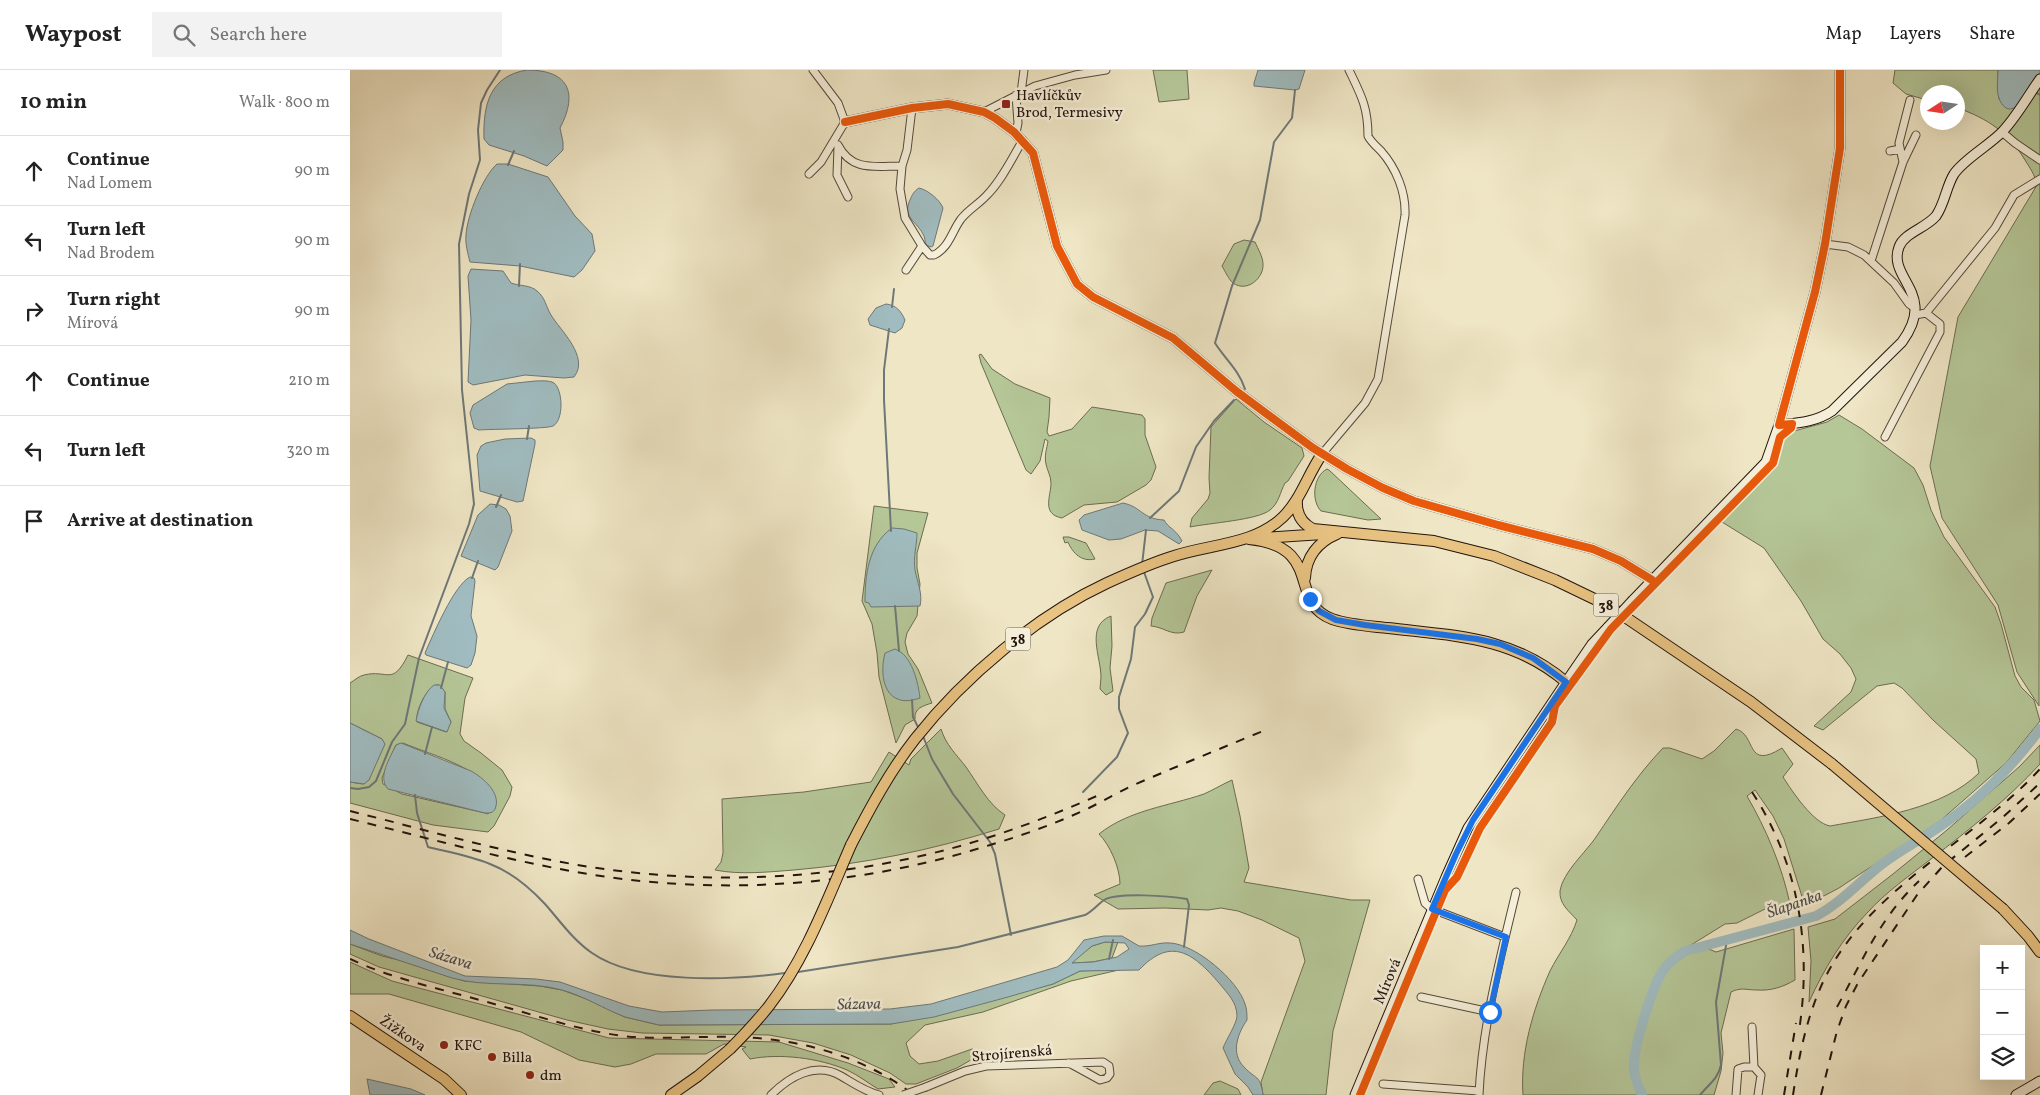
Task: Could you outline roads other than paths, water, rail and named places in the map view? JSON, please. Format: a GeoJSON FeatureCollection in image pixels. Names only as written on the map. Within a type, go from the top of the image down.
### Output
{"type":"FeatureCollection","features":[{"type":"Feature","properties":{"kind":"main road"},"geometry":{"type":"LineString","coordinates":[[1246,539],[1263,532],[1278,521],[1297,500],[1310,471],[1322,454]]}},
{"type":"Feature","properties":{"kind":"main road"},"geometry":{"type":"LineString","coordinates":[[1297,500],[1297,509],[1300,517],[1309,527],[1343,532]]}},
{"type":"Feature","properties":{"kind":"main road"},"geometry":{"type":"LineString","coordinates":[[1305,582],[1307,564],[1315,550],[1328,538],[1343,532]]}},
{"type":"Feature","properties":{"kind":"main road","name":"38"},"geometry":{"type":"LineString","coordinates":[[671,1095],[698,1076],[730,1049],[769,1006],[788,980],[818,923],[851,845],[874,800],[915,738],[976,674],[1016,641],[1067,606],[1127,574],[1181,554],[1246,539],[1343,532],[1390,535],[1434,541],[1494,556],[1555,580],[1609,606],[1751,702],[1832,764],[2003,909],[2040,945]]}},
{"type":"Feature","properties":{"kind":"main road"},"geometry":{"type":"LineString","coordinates":[[1246,539],[1268,542],[1285,550],[1298,564],[1312,603],[1319,611],[1332,619],[1494,643],[1533,658],[1566,682]]}},
{"type":"Feature","properties":{"kind":"main road"},"geometry":{"type":"LineString","coordinates":[[2003,909],[2040,952]]}},
{"type":"Feature","properties":{"kind":"main road","name":"Žižkova"},"geometry":{"type":"LineString","coordinates":[[350,1016],[444,1079],[461,1095]]}},
{"type":"Feature","properties":{"kind":"main road"},"geometry":{"type":"LineString","coordinates":[[444,1079],[454,1095]]}},
{"type":"Feature","properties":{"kind":"street"},"geometry":{"type":"LineString","coordinates":[[809,174],[821,162],[845,122],[838,103],[813,70]]}},
{"type":"Feature","properties":{"kind":"street"},"geometry":{"type":"LineString","coordinates":[[912,108],[907,150],[902,166],[900,189],[902,209],[905,218],[922,246],[930,255],[934,255],[948,244],[954,229],[965,214],[988,195],[1007,168],[1020,136],[1018,123],[1019,94],[1024,70]]}},
{"type":"Feature","properties":{"kind":"street"},"geometry":{"type":"LineString","coordinates":[[984,112],[1036,86],[1075,75],[1106,70]]}},
{"type":"Feature","properties":{"kind":"street"},"geometry":{"type":"LineString","coordinates":[[1322,454],[1365,403],[1378,379],[1405,215],[1404,193],[1399,180],[1381,151],[1368,136],[1368,117],[1364,100],[1349,70]]}},
{"type":"Feature","properties":{"kind":"street","name":"Mírová"},"geometry":{"type":"LineString","coordinates":[[1354,1095],[1464,836],[1479,810],[1592,644],[1766,462],[1779,425],[1815,292],[1825,244],[1840,148],[1840,70]]}},
{"type":"Feature","properties":{"kind":"street"},"geometry":{"type":"LineString","coordinates":[[1779,425],[1810,421],[1832,412],[1902,342],[1910,331],[1915,311],[1912,289],[1898,266],[1897,253],[1899,246],[1904,239],[1935,217],[1957,170],[2002,132],[2040,79]]}},
{"type":"Feature","properties":{"kind":"street"},"geometry":{"type":"LineString","coordinates":[[1903,162],[1900,149],[1901,135],[1910,100]]}},
{"type":"Feature","properties":{"kind":"street"},"geometry":{"type":"LineString","coordinates":[[845,122],[912,108],[948,104],[984,112],[1020,136],[1033,153],[1056,246],[1077,284],[1093,297],[1173,338],[1236,391],[1322,454],[1383,488],[1414,501],[1593,549],[1621,560],[1652,580]]}},
{"type":"Feature","properties":{"kind":"street"},"geometry":{"type":"LineString","coordinates":[[2002,132],[2015,144],[2040,160]]}},
{"type":"Feature","properties":{"kind":"street"},"geometry":{"type":"LineString","coordinates":[[1871,261],[1903,162],[1916,135]]}},
{"type":"Feature","properties":{"kind":"street"},"geometry":{"type":"LineString","coordinates":[[838,136],[837,175],[848,197]]}},
{"type":"Feature","properties":{"kind":"street"},"geometry":{"type":"LineString","coordinates":[[838,145],[843,154],[852,162],[862,165],[902,166]]}},
{"type":"Feature","properties":{"kind":"street"},"geometry":{"type":"LineString","coordinates":[[1890,151],[1900,149]]}},
{"type":"Feature","properties":{"kind":"street"},"geometry":{"type":"LineString","coordinates":[[1926,313],[1984,243],[2014,195],[2040,179]]}},
{"type":"Feature","properties":{"kind":"street"},"geometry":{"type":"LineString","coordinates":[[1825,244],[1856,250],[1871,261],[1894,283],[1915,311],[1926,313],[1940,324],[1940,332],[1885,437]]}},
{"type":"Feature","properties":{"kind":"street"},"geometry":{"type":"LineString","coordinates":[[906,270],[922,246]]}},
{"type":"Feature","properties":{"kind":"street"},"geometry":{"type":"LineString","coordinates":[[1418,879],[1425,903],[1432,909],[1506,937]]}},
{"type":"Feature","properties":{"kind":"street"},"geometry":{"type":"LineString","coordinates":[[1383,1084],[1479,1093],[1483,1052],[1490,1012],[1516,892]]}},
{"type":"Feature","properties":{"kind":"street"},"geometry":{"type":"LineString","coordinates":[[1421,996],[1490,1012]]}},
{"type":"Feature","properties":{"kind":"street"},"geometry":{"type":"LineString","coordinates":[[1752,1027],[1754,1067],[1761,1076],[1758,1095]]}},
{"type":"Feature","properties":{"kind":"street","name":"Strojírenská"},"geometry":{"type":"LineString","coordinates":[[902,1095],[964,1071],[986,1066],[1069,1063],[1103,1062],[1109,1066],[1110,1074],[1107,1078],[1100,1080],[1069,1063]]}},
{"type":"Feature","properties":{"kind":"street"},"geometry":{"type":"LineString","coordinates":[[1736,1095],[1738,1069],[1754,1067]]}},
{"type":"Feature","properties":{"kind":"street"},"geometry":{"type":"LineString","coordinates":[[771,1095],[798,1074],[819,1070],[835,1073],[879,1095]]}},
{"type":"Feature","properties":{"kind":"street"},"geometry":{"type":"LineString","coordinates":[[2016,1095],[2040,1081]]}},
{"type":"Feature","properties":{"kind":"water"},"geometry":{"type":"Polygon","coordinates":[[[527,70],[552,74],[566,86],[569,94],[569,104],[560,128],[563,150],[547,166],[524,156],[489,145],[484,139],[485,115],[491,94],[504,79],[514,73],[527,70]]]}},
{"type":"Feature","properties":{"kind":"water"},"geometry":{"type":"Polygon","coordinates":[[[1258,70],[1305,70],[1299,89],[1295,90],[1254,86],[1258,70]]]}},
{"type":"Feature","properties":{"kind":"water"},"geometry":{"type":"Polygon","coordinates":[[[1998,70],[2040,70],[2040,74],[2026,97],[2016,107],[2011,109],[2006,108],[1999,99],[1997,88],[1998,70]]]}},
{"type":"Feature","properties":{"kind":"water"},"geometry":{"type":"Polygon","coordinates":[[[497,164],[508,164],[548,177],[575,216],[592,234],[595,251],[582,270],[574,277],[520,266],[470,262],[466,238],[469,218],[486,177],[497,164]]]}},
{"type":"Feature","properties":{"kind":"water"},"geometry":{"type":"Polygon","coordinates":[[[919,188],[933,196],[943,208],[933,246],[931,247],[926,245],[924,235],[911,219],[908,211],[912,196],[919,188]]]}},
{"type":"Feature","properties":{"kind":"water"},"geometry":{"type":"Polygon","coordinates":[[[471,269],[503,271],[511,283],[532,288],[540,293],[551,315],[572,344],[576,353],[578,369],[574,377],[525,375],[473,385],[468,382],[471,320],[468,276],[471,269]]]}},
{"type":"Feature","properties":{"kind":"water"},"geometry":{"type":"Polygon","coordinates":[[[886,304],[898,309],[905,320],[902,328],[895,333],[870,325],[868,319],[876,308],[886,304]]]}},
{"type":"Feature","properties":{"kind":"water"},"geometry":{"type":"Polygon","coordinates":[[[535,381],[552,382],[557,387],[561,398],[561,412],[557,423],[549,427],[479,430],[474,428],[470,413],[473,405],[507,384],[535,381]]]}},
{"type":"Feature","properties":{"kind":"water"},"geometry":{"type":"Polygon","coordinates":[[[531,438],[535,440],[535,444],[523,501],[517,502],[480,491],[477,455],[481,446],[505,439],[531,438]]]}},
{"type":"Feature","properties":{"kind":"water"},"geometry":{"type":"Polygon","coordinates":[[[1123,503],[1134,507],[1146,515],[1164,520],[1182,541],[1179,544],[1158,531],[1145,530],[1121,539],[1109,540],[1082,530],[1079,520],[1084,515],[1123,503]]]}},
{"type":"Feature","properties":{"kind":"water"},"geometry":{"type":"Polygon","coordinates":[[[490,504],[499,505],[506,509],[510,516],[512,531],[498,567],[495,570],[461,556],[478,515],[490,504]]]}},
{"type":"Feature","properties":{"kind":"water"},"geometry":{"type":"Polygon","coordinates":[[[892,528],[917,533],[915,565],[920,592],[920,606],[871,607],[869,603],[865,602],[867,572],[873,552],[884,535],[892,528]]]}},
{"type":"Feature","properties":{"kind":"water"},"geometry":{"type":"Polygon","coordinates":[[[470,577],[474,578],[475,581],[471,616],[477,636],[475,653],[471,665],[467,668],[426,655],[425,653],[451,600],[457,590],[470,577]]]}},
{"type":"Feature","properties":{"kind":"water"},"geometry":{"type":"Polygon","coordinates":[[[895,649],[901,652],[910,663],[918,684],[920,698],[909,701],[900,700],[888,690],[884,682],[883,663],[885,653],[895,649]]]}},
{"type":"Feature","properties":{"kind":"water"},"geometry":{"type":"Polygon","coordinates":[[[434,685],[440,685],[445,692],[444,708],[451,722],[447,732],[416,721],[424,697],[434,685]]]}},
{"type":"Feature","properties":{"kind":"water"},"geometry":{"type":"Polygon","coordinates":[[[350,723],[382,739],[385,744],[369,780],[364,784],[350,782],[350,723]]]}},
{"type":"Feature","properties":{"kind":"water"},"geometry":{"type":"Polygon","coordinates":[[[401,743],[471,771],[480,777],[490,786],[496,797],[495,809],[485,813],[388,789],[385,784],[384,773],[396,745],[401,743]]]}},
{"type":"Feature","properties":{"kind":"water"},"geometry":{"type":"Polygon","coordinates":[[[350,930],[465,976],[560,982],[629,1006],[662,1012],[890,1009],[931,1004],[1057,967],[1068,960],[1084,940],[1104,936],[1122,936],[1139,946],[1170,943],[1180,945],[1203,956],[1225,974],[1241,995],[1246,1008],[1247,1020],[1238,1037],[1237,1056],[1244,1067],[1259,1080],[1263,1095],[1253,1095],[1235,1074],[1223,1048],[1237,1019],[1237,1011],[1233,1002],[1209,972],[1191,957],[1181,952],[1161,953],[1139,970],[1080,971],[1053,984],[1008,997],[934,1017],[891,1024],[659,1025],[625,1017],[562,990],[535,985],[465,981],[350,944],[350,930]],[[1105,942],[1092,946],[1072,963],[1093,962],[1117,957],[1129,949],[1125,943],[1105,942]]]}},
{"type":"Feature","properties":{"kind":"water"},"geometry":{"type":"Polygon","coordinates":[[[367,1079],[411,1089],[425,1095],[370,1095],[367,1079]]]}},
{"type":"Feature","properties":{"kind":"waterway"},"geometry":{"type":"LineString","coordinates":[[350,788],[369,787],[376,781],[392,742],[405,724],[419,658],[469,524],[474,504],[462,390],[459,244],[469,194],[480,160],[478,130],[481,103],[500,70]]}},
{"type":"Feature","properties":{"kind":"waterway"},"geometry":{"type":"LineString","coordinates":[[1245,389],[1236,370],[1215,343],[1232,286],[1260,220],[1274,142],[1292,118],[1295,90]]}},
{"type":"Feature","properties":{"kind":"waterway"},"geometry":{"type":"LineString","coordinates":[[2035,92],[2040,95]]}},
{"type":"Feature","properties":{"kind":"waterway"},"geometry":{"type":"LineString","coordinates":[[508,165],[514,151]]}},
{"type":"Feature","properties":{"kind":"waterway"},"geometry":{"type":"LineString","coordinates":[[519,286],[520,264]]}},
{"type":"Feature","properties":{"kind":"waterway"},"geometry":{"type":"LineString","coordinates":[[892,307],[894,289]]}},
{"type":"Feature","properties":{"kind":"waterway"},"geometry":{"type":"LineString","coordinates":[[889,329],[884,370],[884,400],[891,531]]}},
{"type":"Feature","properties":{"kind":"waterway"},"geometry":{"type":"LineString","coordinates":[[1150,518],[1179,491],[1196,447],[1214,421],[1234,400]]}},
{"type":"Feature","properties":{"kind":"waterway"},"geometry":{"type":"LineString","coordinates":[[527,439],[529,426]]}},
{"type":"Feature","properties":{"kind":"waterway"},"geometry":{"type":"LineString","coordinates":[[496,507],[501,495]]}},
{"type":"Feature","properties":{"kind":"waterway"},"geometry":{"type":"LineString","coordinates":[[1142,565],[1146,530]]}},
{"type":"Feature","properties":{"kind":"waterway"},"geometry":{"type":"LineString","coordinates":[[472,578],[478,561]]}},
{"type":"Feature","properties":{"kind":"waterway"},"geometry":{"type":"LineString","coordinates":[[1083,792],[1117,757],[1128,733],[1119,709],[1119,697],[1131,659],[1135,627],[1145,614],[1153,597],[1144,572]]}},
{"type":"Feature","properties":{"kind":"waterway"},"geometry":{"type":"LineString","coordinates":[[895,606],[899,651]]}},
{"type":"Feature","properties":{"kind":"waterway"},"geometry":{"type":"LineString","coordinates":[[441,688],[448,662]]}},
{"type":"Feature","properties":{"kind":"waterway"},"geometry":{"type":"LineString","coordinates":[[912,700],[913,717],[919,729]]}},
{"type":"Feature","properties":{"kind":"waterway"},"geometry":{"type":"LineString","coordinates":[[425,754],[432,727]]}},
{"type":"Feature","properties":{"kind":"waterway","name":"Šlapanka"},"geometry":{"type":"LineString","coordinates":[[1642,1095],[1634,1072],[1636,1048],[1653,991],[1662,972],[1672,960],[1685,951],[1816,916],[1825,911],[1882,864],[1965,808],[2018,757],[2040,729]]}},
{"type":"Feature","properties":{"kind":"waterway"},"geometry":{"type":"LineString","coordinates":[[923,736],[932,759],[953,794],[990,842],[995,854],[1011,935]]}},
{"type":"Feature","properties":{"kind":"waterway"},"geometry":{"type":"LineString","coordinates":[[415,795],[417,813],[428,847],[482,861],[498,867],[513,876],[527,886],[579,942],[592,953],[611,963],[634,971],[686,978],[739,977],[785,973]]}},
{"type":"Feature","properties":{"kind":"waterway"},"geometry":{"type":"LineString","coordinates":[[798,972],[958,947],[1085,915],[1104,900],[1131,895],[1187,899],[1189,905],[1184,947]]}},
{"type":"Feature","properties":{"kind":"waterway"},"geometry":{"type":"LineString","coordinates":[[1109,959],[1113,940]]}},
{"type":"Feature","properties":{"kind":"waterway"},"geometry":{"type":"LineString","coordinates":[[1700,1095],[1715,1078],[1721,1065],[1716,1002],[1727,940]]}},
{"type":"Feature","properties":{"kind":"railway"},"geometry":{"type":"LineString","coordinates":[[350,819],[498,856],[588,874],[638,881],[689,885],[791,883],[892,870],[941,859],[1015,837],[1065,819],[1136,784],[1268,729]]}},
{"type":"Feature","properties":{"kind":"railway"},"geometry":{"type":"LineString","coordinates":[[1793,1095],[1801,1052],[1812,1010],[1823,982],[1842,949],[1866,920],[1893,893],[1984,820],[2040,769]]}},
{"type":"Feature","properties":{"kind":"railway"},"geometry":{"type":"LineString","coordinates":[[1821,1095],[1837,1031],[1846,1006],[1858,983],[1917,895],[1943,866],[2002,818],[2040,783]]}},
{"type":"Feature","properties":{"kind":"railway"},"geometry":{"type":"LineString","coordinates":[[1752,792],[1768,819],[1781,848],[1791,877],[1798,907],[1804,968],[1803,1000],[1799,1031]]}},
{"type":"Feature","properties":{"kind":"railway"},"geometry":{"type":"LineString","coordinates":[[1965,857],[2009,823],[2040,794]]}},
{"type":"Feature","properties":{"kind":"railway"},"geometry":{"type":"LineString","coordinates":[[350,811],[500,849],[560,862],[642,873],[694,877],[746,877],[798,875],[850,869],[901,860],[952,848],[1002,833],[1099,795]]}},
{"type":"Feature","properties":{"kind":"railway"},"geometry":{"type":"LineString","coordinates":[[1837,1007],[1882,925],[1905,895],[1919,881]]}},
{"type":"Feature","properties":{"kind":"railway"},"geometry":{"type":"LineString","coordinates":[[350,959],[417,983],[589,1030],[623,1036],[650,1038],[757,1038],[805,1045],[851,1059],[873,1069],[914,1095]]}},
{"type":"Feature","properties":{"kind":"railway"},"geometry":{"type":"LineString","coordinates":[[1784,1095],[1796,1023]]}},
{"type":"Feature","properties":{"kind":"place","name":"Havlíčkův Brod, Termesivy"},"geometry":{"type":"Point","coordinates":[1006,104]}},
{"type":"Feature","properties":{"kind":"place","name":"KFC"},"geometry":{"type":"Point","coordinates":[444,1045]}},
{"type":"Feature","properties":{"kind":"place","name":"Billa"},"geometry":{"type":"Point","coordinates":[492,1057]}},
{"type":"Feature","properties":{"kind":"place","name":"dm"},"geometry":{"type":"Point","coordinates":[530,1075]}},
{"type":"Feature","properties":{"kind":"water label","name":"Sázava"},"geometry":{"type":"Point","coordinates":[451,957]}},
{"type":"Feature","properties":{"kind":"water label","name":"Sázava"},"geometry":{"type":"Point","coordinates":[859,1003]}}]}
